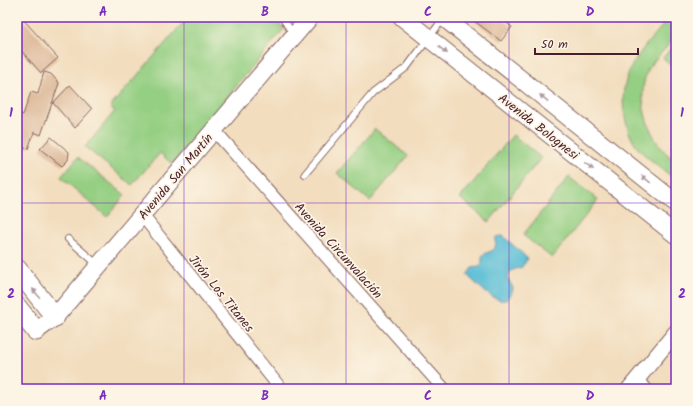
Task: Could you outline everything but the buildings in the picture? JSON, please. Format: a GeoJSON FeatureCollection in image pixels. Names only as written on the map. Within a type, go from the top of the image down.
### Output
{"type":"FeatureCollection","features":[{"type":"Feature","properties":{"kind":"main road","name":"Avenida San Martín"},"geometry":{"type":"LineString","coordinates":[[36,331],[55,317],[310,17]]}},
{"type":"Feature","properties":{"kind":"main road","name":"Avenida Bolognesi"},"geometry":{"type":"LineString","coordinates":[[402,17],[676,235]]}},
{"type":"Feature","properties":{"kind":"main road","name":"Avenida Bolognesi"},"geometry":{"type":"LineString","coordinates":[[443,17],[676,203]]}},
{"type":"Feature","properties":{"kind":"main road"},"geometry":{"type":"LineString","coordinates":[[17,269],[55,317]]}},
{"type":"Feature","properties":{"kind":"main road"},"geometry":{"type":"LineString","coordinates":[[17,307],[36,331]]}},
{"type":"Feature","properties":{"kind":"street","name":"Avenida Circunvalación"},"geometry":{"type":"LineString","coordinates":[[214,130],[444,389]]}},
{"type":"Feature","properties":{"kind":"street","name":"Jirón Los Titanes"},"geometry":{"type":"LineString","coordinates":[[142,215],[281,389]]}},
{"type":"Feature","properties":{"kind":"street"},"geometry":{"type":"LineString","coordinates":[[637,386],[676,332]]}},
{"type":"Feature","properties":{"kind":"lane"},"geometry":{"type":"LineString","coordinates":[[282,17],[294,36]]}},
{"type":"Feature","properties":{"kind":"lane"},"geometry":{"type":"LineString","coordinates":[[305,174],[373,93],[406,67],[443,17]]}},
{"type":"Feature","properties":{"kind":"lane"},"geometry":{"type":"LineString","coordinates":[[68,239],[98,266]]}},
{"type":"Feature","properties":{"kind":"green space"},"geometry":{"type":"Polygon","coordinates":[[[188,17],[276,17],[283,30],[172,164],[160,153],[132,185],[85,147],[115,111],[110,107],[188,17]]]}},
{"type":"Feature","properties":{"kind":"green space"},"geometry":{"type":"Polygon","coordinates":[[[670,17],[676,17],[677,34],[649,68],[644,83],[643,96],[644,109],[652,133],[667,154],[676,161],[676,180],[649,159],[636,146],[631,138],[627,125],[623,97],[625,83],[635,60],[670,17]]]}},
{"type":"Feature","properties":{"kind":"green space"},"geometry":{"type":"Polygon","coordinates":[[[676,42],[676,70],[663,58],[676,42]]]}},
{"type":"Feature","properties":{"kind":"green space"},"geometry":{"type":"Polygon","coordinates":[[[375,129],[408,156],[370,201],[337,173],[375,129]]]}},
{"type":"Feature","properties":{"kind":"green space"},"geometry":{"type":"Polygon","coordinates":[[[513,135],[541,158],[489,222],[460,198],[513,135]]]}},
{"type":"Feature","properties":{"kind":"green space"},"geometry":{"type":"Polygon","coordinates":[[[78,157],[125,195],[107,217],[61,177],[78,157]]]}},
{"type":"Feature","properties":{"kind":"green space"},"geometry":{"type":"Polygon","coordinates":[[[569,177],[598,200],[552,258],[523,235],[569,177]]]}},
{"type":"Feature","properties":{"kind":"water"},"geometry":{"type":"Polygon","coordinates":[[[503,236],[526,257],[527,260],[521,268],[510,272],[508,279],[513,288],[510,296],[505,300],[499,300],[492,296],[467,275],[472,268],[479,267],[482,264],[482,256],[493,250],[496,245],[496,237],[503,236]]]}}]}
